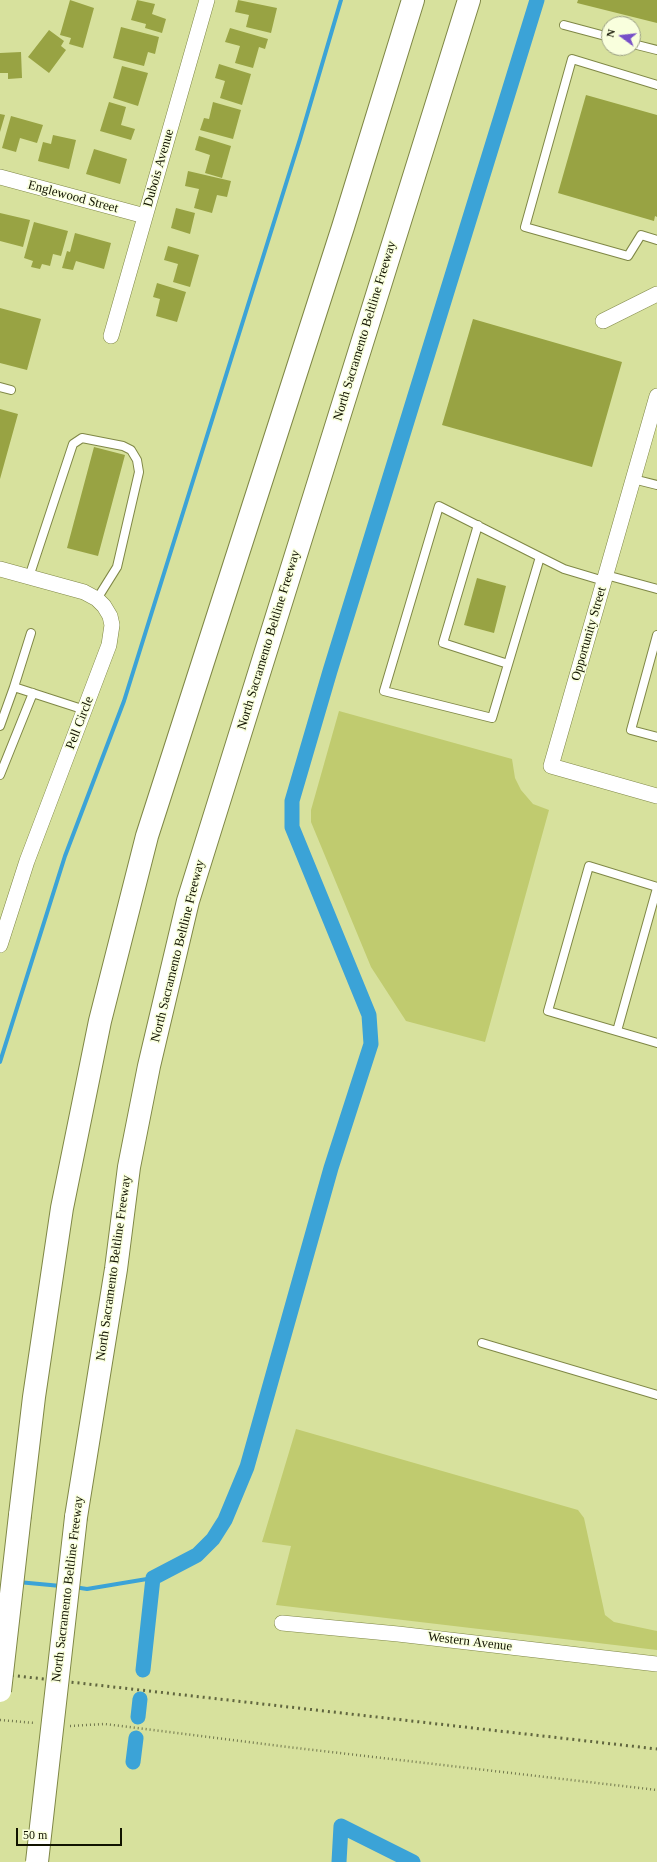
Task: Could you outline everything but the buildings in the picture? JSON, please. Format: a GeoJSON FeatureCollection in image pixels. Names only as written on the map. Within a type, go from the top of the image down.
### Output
{"type":"FeatureCollection","features":[{"type":"Feature","properties":{"kind":"highway"},"geometry":{"type":"LineString","coordinates":[[0,1691],[34,1397],[62,1208],[100,1021],[143,851],[341,234],[412,0]]}},
{"type":"Feature","properties":{"kind":"highway","name":"North Sacramento Beltline Freeway"},"geometry":{"type":"LineString","coordinates":[[37,1862],[76,1517],[116,1269],[129,1167],[149,1066],[188,901],[469,0]]}},
{"type":"Feature","properties":{"kind":"street","name":"Dubois Avenue"},"geometry":{"type":"LineString","coordinates":[[111,336],[207,0]]}},
{"type":"Feature","properties":{"kind":"street","name":"Englewood Street"},"geometry":{"type":"LineString","coordinates":[[0,177],[145,216]]}},
{"type":"Feature","properties":{"kind":"street"},"geometry":{"type":"LineString","coordinates":[[603,321],[657,294]]}},
{"type":"Feature","properties":{"kind":"street","name":"Opportunity Street"},"geometry":{"type":"LineString","coordinates":[[657,396],[551,766],[657,796]]}},
{"type":"Feature","properties":{"kind":"street","name":"Pell Circle"},"geometry":{"type":"LineString","coordinates":[[0,568],[84,592],[97,599],[104,606],[110,616],[112,635],[27,861],[0,945]]}},
{"type":"Feature","properties":{"kind":"street","name":"Western Avenue"},"geometry":{"type":"LineString","coordinates":[[282,1622],[657,1664]]}},
{"type":"Feature","properties":{"kind":"lane"},"geometry":{"type":"LineString","coordinates":[[564,25],[601,35]]}},
{"type":"Feature","properties":{"kind":"lane"},"geometry":{"type":"LineString","coordinates":[[641,46],[657,50]]}},
{"type":"Feature","properties":{"kind":"lane"},"geometry":{"type":"LineString","coordinates":[[657,85],[572,59],[525,227],[628,256],[641,235],[657,240]]}},
{"type":"Feature","properties":{"kind":"lane"},"geometry":{"type":"LineString","coordinates":[[0,387],[11,390]]}},
{"type":"Feature","properties":{"kind":"lane"},"geometry":{"type":"LineString","coordinates":[[29,577],[73,444],[82,438],[124,446],[131,450],[137,460],[139,472],[117,567],[97,599]]}},
{"type":"Feature","properties":{"kind":"lane"},"geometry":{"type":"LineString","coordinates":[[633,479],[657,485]]}},
{"type":"Feature","properties":{"kind":"lane"},"geometry":{"type":"LineString","coordinates":[[540,557],[492,718],[384,691],[439,506],[564,569],[657,589]]}},
{"type":"Feature","properties":{"kind":"lane"},"geometry":{"type":"LineString","coordinates":[[478,526],[444,643],[508,664]]}},
{"type":"Feature","properties":{"kind":"lane"},"geometry":{"type":"LineString","coordinates":[[0,726],[31,633]]}},
{"type":"Feature","properties":{"kind":"lane"},"geometry":{"type":"LineString","coordinates":[[657,635],[631,730],[657,737]]}},
{"type":"Feature","properties":{"kind":"lane"},"geometry":{"type":"LineString","coordinates":[[14,687],[85,710]]}},
{"type":"Feature","properties":{"kind":"lane"},"geometry":{"type":"LineString","coordinates":[[0,775],[33,693]]}},
{"type":"Feature","properties":{"kind":"lane"},"geometry":{"type":"LineString","coordinates":[[617,1031],[657,888],[589,866],[548,1011],[657,1043]]}},
{"type":"Feature","properties":{"kind":"lane"},"geometry":{"type":"LineString","coordinates":[[482,1343],[657,1395]]}},
{"type":"Feature","properties":{"kind":"path"},"geometry":{"type":"LineString","coordinates":[[0,1720],[37,1723]]}},
{"type":"Feature","properties":{"kind":"path"},"geometry":{"type":"LineString","coordinates":[[66,1726],[106,1724],[657,1790]]}},
{"type":"Feature","properties":{"kind":"green space"},"geometry":{"type":"Polygon","coordinates":[[[339,711],[512,759],[515,778],[521,790],[533,804],[549,810],[485,1042],[406,1021],[371,967],[311,822],[311,810],[339,711]]]}},
{"type":"Feature","properties":{"kind":"green space"},"geometry":{"type":"Polygon","coordinates":[[[296,1429],[578,1510],[584,1518],[605,1615],[614,1622],[657,1631],[657,1650],[276,1605],[291,1546],[262,1542],[296,1429]]]}},
{"type":"Feature","properties":{"kind":"waterway"},"geometry":{"type":"LineString","coordinates":[[0,1062],[65,856],[124,701],[300,139],[341,0]]}},
{"type":"Feature","properties":{"kind":"waterway"},"geometry":{"type":"LineString","coordinates":[[143,1670],[153,1578],[197,1555],[213,1539],[225,1520],[247,1467],[331,1168],[371,1044],[369,1015],[292,827],[292,801],[330,671],[537,0]]}},
{"type":"Feature","properties":{"kind":"waterway"},"geometry":{"type":"LineString","coordinates":[[74,1587],[87,1589],[153,1578]]}},
{"type":"Feature","properties":{"kind":"waterway"},"geometry":{"type":"LineString","coordinates":[[18,1582],[61,1586]]}},
{"type":"Feature","properties":{"kind":"waterway"},"geometry":{"type":"LineString","coordinates":[[138,1717],[140,1699]]}},
{"type":"Feature","properties":{"kind":"waterway"},"geometry":{"type":"LineString","coordinates":[[133,1762],[136,1738]]}},
{"type":"Feature","properties":{"kind":"waterway"},"geometry":{"type":"LineString","coordinates":[[339,1862],[341,1826],[413,1862]]}},
{"type":"Feature","properties":{"kind":"railway"},"geometry":{"type":"LineString","coordinates":[[0,1674],[657,1749]]}}]}
